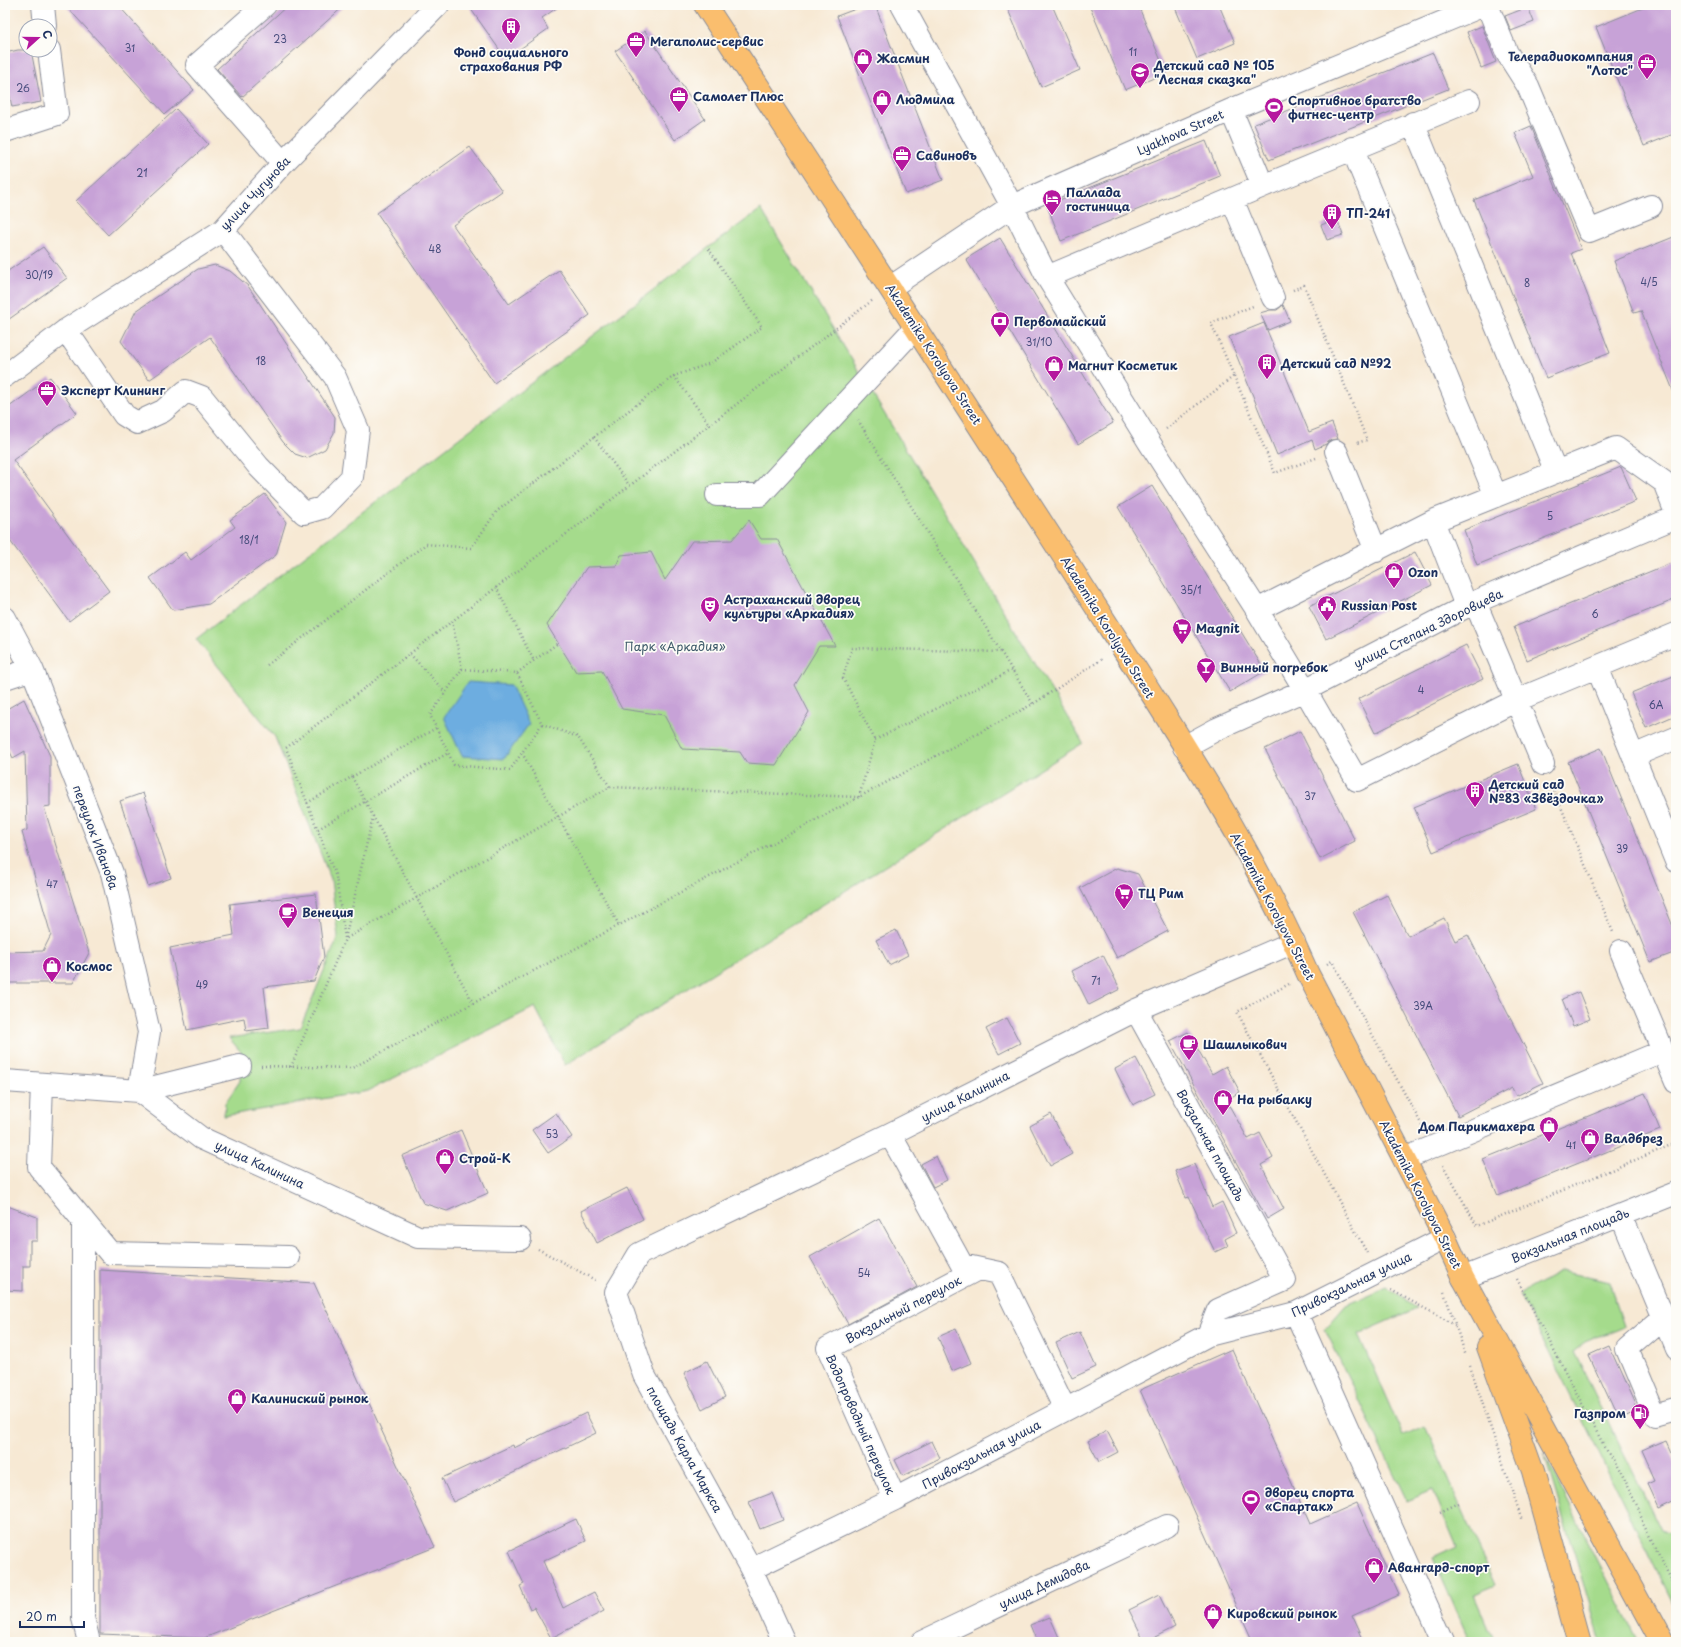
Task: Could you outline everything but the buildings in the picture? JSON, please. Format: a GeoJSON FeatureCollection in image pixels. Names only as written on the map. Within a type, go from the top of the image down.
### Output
{"type":"FeatureCollection","features":[{"type":"Feature","properties":{"kind":"main road","name":"Akademika Korolyova Street"},"geometry":{"type":"LineString","coordinates":[[705,5],[891,287],[1184,747],[1240,842],[1294,942],[1308,974],[1445,1238],[1463,1278]]}},
{"type":"Feature","properties":{"kind":"main road"},"geometry":{"type":"LineString","coordinates":[[1463,1278],[1533,1471],[1580,1642]]}},
{"type":"Feature","properties":{"kind":"main road"},"geometry":{"type":"LineString","coordinates":[[1463,1278],[1661,1642]]}},
{"type":"Feature","properties":{"kind":"street"},"geometry":{"type":"LineString","coordinates":[[43,5],[44,18]]}},
{"type":"Feature","properties":{"kind":"street"},"geometry":{"type":"LineString","coordinates":[[265,5],[197,65],[283,163]]}},
{"type":"Feature","properties":{"kind":"street","name":"улица Чугунова"},"geometry":{"type":"LineString","coordinates":[[5,376],[66,330],[223,230],[283,163],[438,5]]}},
{"type":"Feature","properties":{"kind":"street"},"geometry":{"type":"LineString","coordinates":[[902,5],[1012,206],[1047,278],[1149,442],[1257,610],[1357,780],[1516,700],[1676,634]]}},
{"type":"Feature","properties":{"kind":"street"},"geometry":{"type":"LineString","coordinates":[[1486,5],[1507,53],[1528,86],[1589,231],[1651,206]]}},
{"type":"Feature","properties":{"kind":"street","name":"Lyakhova Street"},"geometry":{"type":"LineString","coordinates":[[891,287],[1012,206],[1231,110],[1486,5]]}},
{"type":"Feature","properties":{"kind":"street"},"geometry":{"type":"LineString","coordinates":[[5,131],[57,114],[49,58]]}},
{"type":"Feature","properties":{"kind":"street"},"geometry":{"type":"LineString","coordinates":[[1047,278],[1352,148],[1469,101]]}},
{"type":"Feature","properties":{"kind":"street"},"geometry":{"type":"LineString","coordinates":[[1231,110],[1263,186]]}},
{"type":"Feature","properties":{"kind":"street"},"geometry":{"type":"LineString","coordinates":[[1413,123],[1556,472]]}},
{"type":"Feature","properties":{"kind":"street"},"geometry":{"type":"LineString","coordinates":[[1352,148],[1496,496]]}},
{"type":"Feature","properties":{"kind":"street"},"geometry":{"type":"LineString","coordinates":[[1232,199],[1273,298]]}},
{"type":"Feature","properties":{"kind":"street"},"geometry":{"type":"LineString","coordinates":[[66,330],[124,415],[137,423],[163,411],[186,391],[202,397],[259,467],[304,513],[322,508],[352,477],[358,430],[335,377],[223,230]]}},
{"type":"Feature","properties":{"kind":"street"},"geometry":{"type":"LineString","coordinates":[[717,495],[760,495],[916,327]]}},
{"type":"Feature","properties":{"kind":"street"},"geometry":{"type":"LineString","coordinates":[[1257,610],[1433,521],[1616,448],[1664,482],[1676,513]]}},
{"type":"Feature","properties":{"kind":"street"},"geometry":{"type":"LineString","coordinates":[[1336,451],[1376,551]]}},
{"type":"Feature","properties":{"kind":"street","name":"улица Степана Здоровцева"},"geometry":{"type":"LineString","coordinates":[[1184,747],[1217,729],[1305,690],[1471,604],[1676,518]]}},
{"type":"Feature","properties":{"kind":"street"},"geometry":{"type":"LineString","coordinates":[[1433,521],[1516,700],[1543,764]]}},
{"type":"Feature","properties":{"kind":"street","name":"переулок Иванова"},"geometry":{"type":"LineString","coordinates":[[5,618],[32,669],[112,874],[149,1032],[139,1091]]}},
{"type":"Feature","properties":{"kind":"street"},"geometry":{"type":"LineString","coordinates":[[1597,667],[1676,861]]}},
{"type":"Feature","properties":{"kind":"street"},"geometry":{"type":"LineString","coordinates":[[5,678],[32,669]]}},
{"type":"Feature","properties":{"kind":"street"},"geometry":{"type":"LineString","coordinates":[[1633,756],[1676,738]]}},
{"type":"Feature","properties":{"kind":"street","name":"улица Калинина"},"geometry":{"type":"LineString","coordinates":[[616,1292],[639,1254],[890,1134],[1136,1010],[1294,942]]}},
{"type":"Feature","properties":{"kind":"street"},"geometry":{"type":"LineString","coordinates":[[1404,1159],[1671,1064],[1621,951]]}},
{"type":"Feature","properties":{"kind":"street","name":"Вокзальная площадь"},"geometry":{"type":"LineString","coordinates":[[1136,1010],[1285,1280],[1218,1310],[1208,1335]]}},
{"type":"Feature","properties":{"kind":"street"},"geometry":{"type":"LineString","coordinates":[[5,1081],[139,1091],[240,1066]]}},
{"type":"Feature","properties":{"kind":"street"},"geometry":{"type":"LineString","coordinates":[[42,1084],[39,1167],[110,1253],[288,1258]]}},
{"type":"Feature","properties":{"kind":"street","name":"улица Калинина"},"geometry":{"type":"LineString","coordinates":[[139,1091],[201,1138],[418,1236],[520,1239]]}},
{"type":"Feature","properties":{"kind":"street"},"geometry":{"type":"LineString","coordinates":[[890,1134],[962,1266],[999,1273],[1066,1409]]}},
{"type":"Feature","properties":{"kind":"street","name":"Вокзальная площадь"},"geometry":{"type":"LineString","coordinates":[[1463,1278],[1676,1192]]}},
{"type":"Feature","properties":{"kind":"street"},"geometry":{"type":"LineString","coordinates":[[1621,1215],[1676,1347]]}},
{"type":"Feature","properties":{"kind":"street"},"geometry":{"type":"LineString","coordinates":[[83,1220],[83,1618],[90,1642]]}},
{"type":"Feature","properties":{"kind":"street","name":"Привокзальная улица"},"geometry":{"type":"LineString","coordinates":[[751,1568],[895,1499],[1208,1335],[1296,1313],[1445,1238]]}},
{"type":"Feature","properties":{"kind":"street","name":"Вокзальный переулок"},"geometry":{"type":"LineString","coordinates":[[828,1348],[978,1269]]}},
{"type":"Feature","properties":{"kind":"street","name":"площадь Карла Маркса"},"geometry":{"type":"LineString","coordinates":[[616,1292],[644,1375],[751,1568],[784,1642]]}},
{"type":"Feature","properties":{"kind":"street"},"geometry":{"type":"LineString","coordinates":[[1296,1313],[1443,1642]]}},
{"type":"Feature","properties":{"kind":"street"},"geometry":{"type":"LineString","coordinates":[[1664,1317],[1627,1349],[1655,1416],[1676,1410]]}},
{"type":"Feature","properties":{"kind":"street","name":"Водопроводный переулок"},"geometry":{"type":"LineString","coordinates":[[828,1348],[895,1499]]}},
{"type":"Feature","properties":{"kind":"street","name":"улица Демидова"},"geometry":{"type":"LineString","coordinates":[[922,1642],[1167,1526]]}},
{"type":"Feature","properties":{"kind":"path"},"geometry":{"type":"LineString","coordinates":[[267,665],[426,544],[471,548],[497,511],[674,376],[711,363],[762,327],[708,248]]}},
{"type":"Feature","properties":{"kind":"path"},"geometry":{"type":"LineString","coordinates":[[1304,286],[1367,440],[1275,473],[1234,376],[1211,323],[1304,286]]}},
{"type":"Feature","properties":{"kind":"path"},"geometry":{"type":"LineString","coordinates":[[345,939],[336,877],[286,748],[709,424],[891,287]]}},
{"type":"Feature","properties":{"kind":"path"},"geometry":{"type":"LineString","coordinates":[[674,376],[709,424]]}},
{"type":"Feature","properties":{"kind":"path"},"geometry":{"type":"LineString","coordinates":[[1149,442],[1234,376]]}},
{"type":"Feature","properties":{"kind":"path"},"geometry":{"type":"LineString","coordinates":[[847,402],[1033,704]]}},
{"type":"Feature","properties":{"kind":"path"},"geometry":{"type":"LineString","coordinates":[[594,437],[629,485]]}},
{"type":"Feature","properties":{"kind":"path"},"geometry":{"type":"LineString","coordinates":[[496,587],[534,661]]}},
{"type":"Feature","properties":{"kind":"path"},"geometry":{"type":"LineString","coordinates":[[452,621],[462,668],[430,715],[454,765],[510,770],[542,724]]}},
{"type":"Feature","properties":{"kind":"path"},"geometry":{"type":"LineString","coordinates":[[462,668],[518,673],[558,643]]}},
{"type":"Feature","properties":{"kind":"path"},"geometry":{"type":"LineString","coordinates":[[240,1066],[352,1068],[1033,704],[1121,647]]}},
{"type":"Feature","properties":{"kind":"path"},"geometry":{"type":"LineString","coordinates":[[859,797],[875,740],[843,678],[852,648],[1001,652]]}},
{"type":"Feature","properties":{"kind":"path"},"geometry":{"type":"LineString","coordinates":[[410,654],[445,692]]}},
{"type":"Feature","properties":{"kind":"path"},"geometry":{"type":"LineString","coordinates":[[875,740],[1012,670]]}},
{"type":"Feature","properties":{"kind":"path"},"geometry":{"type":"LineString","coordinates":[[518,673],[542,724],[578,737],[610,787]]}},
{"type":"Feature","properties":{"kind":"path"},"geometry":{"type":"LineString","coordinates":[[308,803],[436,728]]}},
{"type":"Feature","properties":{"kind":"path"},"geometry":{"type":"LineString","coordinates":[[522,752],[556,817],[619,925]]}},
{"type":"Feature","properties":{"kind":"path"},"geometry":{"type":"LineString","coordinates":[[318,828],[448,753]]}},
{"type":"Feature","properties":{"kind":"path"},"geometry":{"type":"LineString","coordinates":[[1543,764],[1621,951]]}},
{"type":"Feature","properties":{"kind":"path"},"geometry":{"type":"LineString","coordinates":[[352,777],[473,1002]]}},
{"type":"Feature","properties":{"kind":"path"},"geometry":{"type":"LineString","coordinates":[[345,939],[610,787],[859,797]]}},
{"type":"Feature","properties":{"kind":"path"},"geometry":{"type":"LineString","coordinates":[[291,1067],[345,939],[373,816]]}},
{"type":"Feature","properties":{"kind":"path"},"geometry":{"type":"LineString","coordinates":[[520,1239],[616,1292]]}},
{"type":"Feature","properties":{"kind":"path"},"geometry":{"type":"LineString","coordinates":[[1515,1276],[1676,1584]]}},
{"type":"Feature","properties":{"kind":"path"},"geometry":{"type":"LineString","coordinates":[[1443,1289],[1523,1523]]}},
{"type":"Feature","properties":{"kind":"path"},"geometry":{"type":"LineString","coordinates":[[1440,1512],[1459,1503]]}},
{"type":"Feature","properties":{"kind":"green space","name":"Парк «Аркадия»"},"geometry":{"type":"Polygon","coordinates":[[[761,209],[1083,743],[565,1065],[535,1007],[368,1091],[224,1116],[225,1103],[240,1081],[241,1052],[229,1038],[300,1028],[338,937],[331,880],[275,737],[196,639],[761,209]]]}},
{"type":"Feature","properties":{"kind":"green space"},"geometry":{"type":"Polygon","coordinates":[[[1562,1271],[1609,1282],[1624,1326],[1586,1342],[1574,1351],[1661,1531],[1671,1536],[1676,1533],[1676,1609],[1520,1294],[1562,1271]]]}},
{"type":"Feature","properties":{"kind":"green space"},"geometry":{"type":"Polygon","coordinates":[[[1386,1287],[1417,1308],[1358,1334],[1403,1436],[1425,1426],[1496,1586],[1475,1595],[1495,1642],[1470,1642],[1433,1558],[1457,1547],[1433,1490],[1407,1501],[1325,1329],[1346,1305],[1386,1287]]]}},
{"type":"Feature","properties":{"kind":"green space"},"geometry":{"type":"Polygon","coordinates":[[[1544,1454],[1639,1642],[1601,1642],[1544,1454]]]}},
{"type":"Feature","properties":{"kind":"water"},"geometry":{"type":"Polygon","coordinates":[[[468,682],[511,685],[529,724],[504,759],[462,756],[444,717],[468,682]]]}},
{"type":"Feature","properties":{"kind":"place","name":"Фонд социального страхования РФ"},"geometry":{"type":"Point","coordinates":[511,44]}},
{"type":"Feature","properties":{"kind":"place","name":"Мегаполис-сервис"},"geometry":{"type":"Point","coordinates":[636,58]}},
{"type":"Feature","properties":{"kind":"place","name":"Жасмин"},"geometry":{"type":"Point","coordinates":[863,75]}},
{"type":"Feature","properties":{"kind":"place","name":"Телерадиокомпания \"Лотос\""},"geometry":{"type":"Point","coordinates":[1647,80]}},
{"type":"Feature","properties":{"kind":"place","name":"Детский сад № 105 \"Лесная сказка\""},"geometry":{"type":"Point","coordinates":[1140,89]}},
{"type":"Feature","properties":{"kind":"place","name":"Самолет Плюс"},"geometry":{"type":"Point","coordinates":[679,113]}},
{"type":"Feature","properties":{"kind":"place","name":"Людмила"},"geometry":{"type":"Point","coordinates":[882,116]}},
{"type":"Feature","properties":{"kind":"place","name":"Спортивное братство фитнес-центр"},"geometry":{"type":"Point","coordinates":[1274,124]}},
{"type":"Feature","properties":{"kind":"place","name":"Савиновъ"},"geometry":{"type":"Point","coordinates":[902,172]}},
{"type":"Feature","properties":{"kind":"place","name":"Паллада гостиница"},"geometry":{"type":"Point","coordinates":[1052,216]}},
{"type":"Feature","properties":{"kind":"place","name":"ТП-241"},"geometry":{"type":"Point","coordinates":[1332,230]}},
{"type":"Feature","properties":{"kind":"place","name":"Первомайский"},"geometry":{"type":"Point","coordinates":[1000,338]}},
{"type":"Feature","properties":{"kind":"place","name":"Детский сад №92"},"geometry":{"type":"Point","coordinates":[1267,380]}},
{"type":"Feature","properties":{"kind":"place","name":"Магнит Косметик"},"geometry":{"type":"Point","coordinates":[1054,382]}},
{"type":"Feature","properties":{"kind":"place","name":"Эксперт Клининг"},"geometry":{"type":"Point","coordinates":[47,407]}},
{"type":"Feature","properties":{"kind":"place","name":"Ozon"},"geometry":{"type":"Point","coordinates":[1394,589]}},
{"type":"Feature","properties":{"kind":"place","name":"Russian Post"},"geometry":{"type":"Point","coordinates":[1327,622]}},
{"type":"Feature","properties":{"kind":"place","name":"Астраханский дворец культуры «Аркадия»"},"geometry":{"type":"Point","coordinates":[710,623]}},
{"type":"Feature","properties":{"kind":"place","name":"Magnit"},"geometry":{"type":"Point","coordinates":[1182,645]}},
{"type":"Feature","properties":{"kind":"place","name":"Винный погребок"},"geometry":{"type":"Point","coordinates":[1206,684]}},
{"type":"Feature","properties":{"kind":"place","name":"Детский сад №83 «Звёздочка»"},"geometry":{"type":"Point","coordinates":[1475,808]}},
{"type":"Feature","properties":{"kind":"place","name":"ТЦ Рим"},"geometry":{"type":"Point","coordinates":[1124,910]}},
{"type":"Feature","properties":{"kind":"place","name":"Венеция"},"geometry":{"type":"Point","coordinates":[288,929]}},
{"type":"Feature","properties":{"kind":"place","name":"Космос"},"geometry":{"type":"Point","coordinates":[52,983]}},
{"type":"Feature","properties":{"kind":"place","name":"Шашлыкович"},"geometry":{"type":"Point","coordinates":[1189,1061]}},
{"type":"Feature","properties":{"kind":"place","name":"На рыбалку"},"geometry":{"type":"Point","coordinates":[1223,1116]}},
{"type":"Feature","properties":{"kind":"place","name":"Дом Парикмахера"},"geometry":{"type":"Point","coordinates":[1549,1143]}},
{"type":"Feature","properties":{"kind":"place","name":"Валдбрез"},"geometry":{"type":"Point","coordinates":[1590,1155]}},
{"type":"Feature","properties":{"kind":"place","name":"Строй-К"},"geometry":{"type":"Point","coordinates":[445,1175]}},
{"type":"Feature","properties":{"kind":"place","name":"Калиниский рынок"},"geometry":{"type":"Point","coordinates":[237,1415]}},
{"type":"Feature","properties":{"kind":"place","name":"Газпром"},"geometry":{"type":"Point","coordinates":[1640,1430]}},
{"type":"Feature","properties":{"kind":"place","name":"дворец спорта «Спартак»"},"geometry":{"type":"Point","coordinates":[1251,1516]}},
{"type":"Feature","properties":{"kind":"place","name":"Авангард-cпорт"},"geometry":{"type":"Point","coordinates":[1374,1584]}},
{"type":"Feature","properties":{"kind":"place","name":"Кировский рынок"},"geometry":{"type":"Point","coordinates":[1213,1630]}}]}
